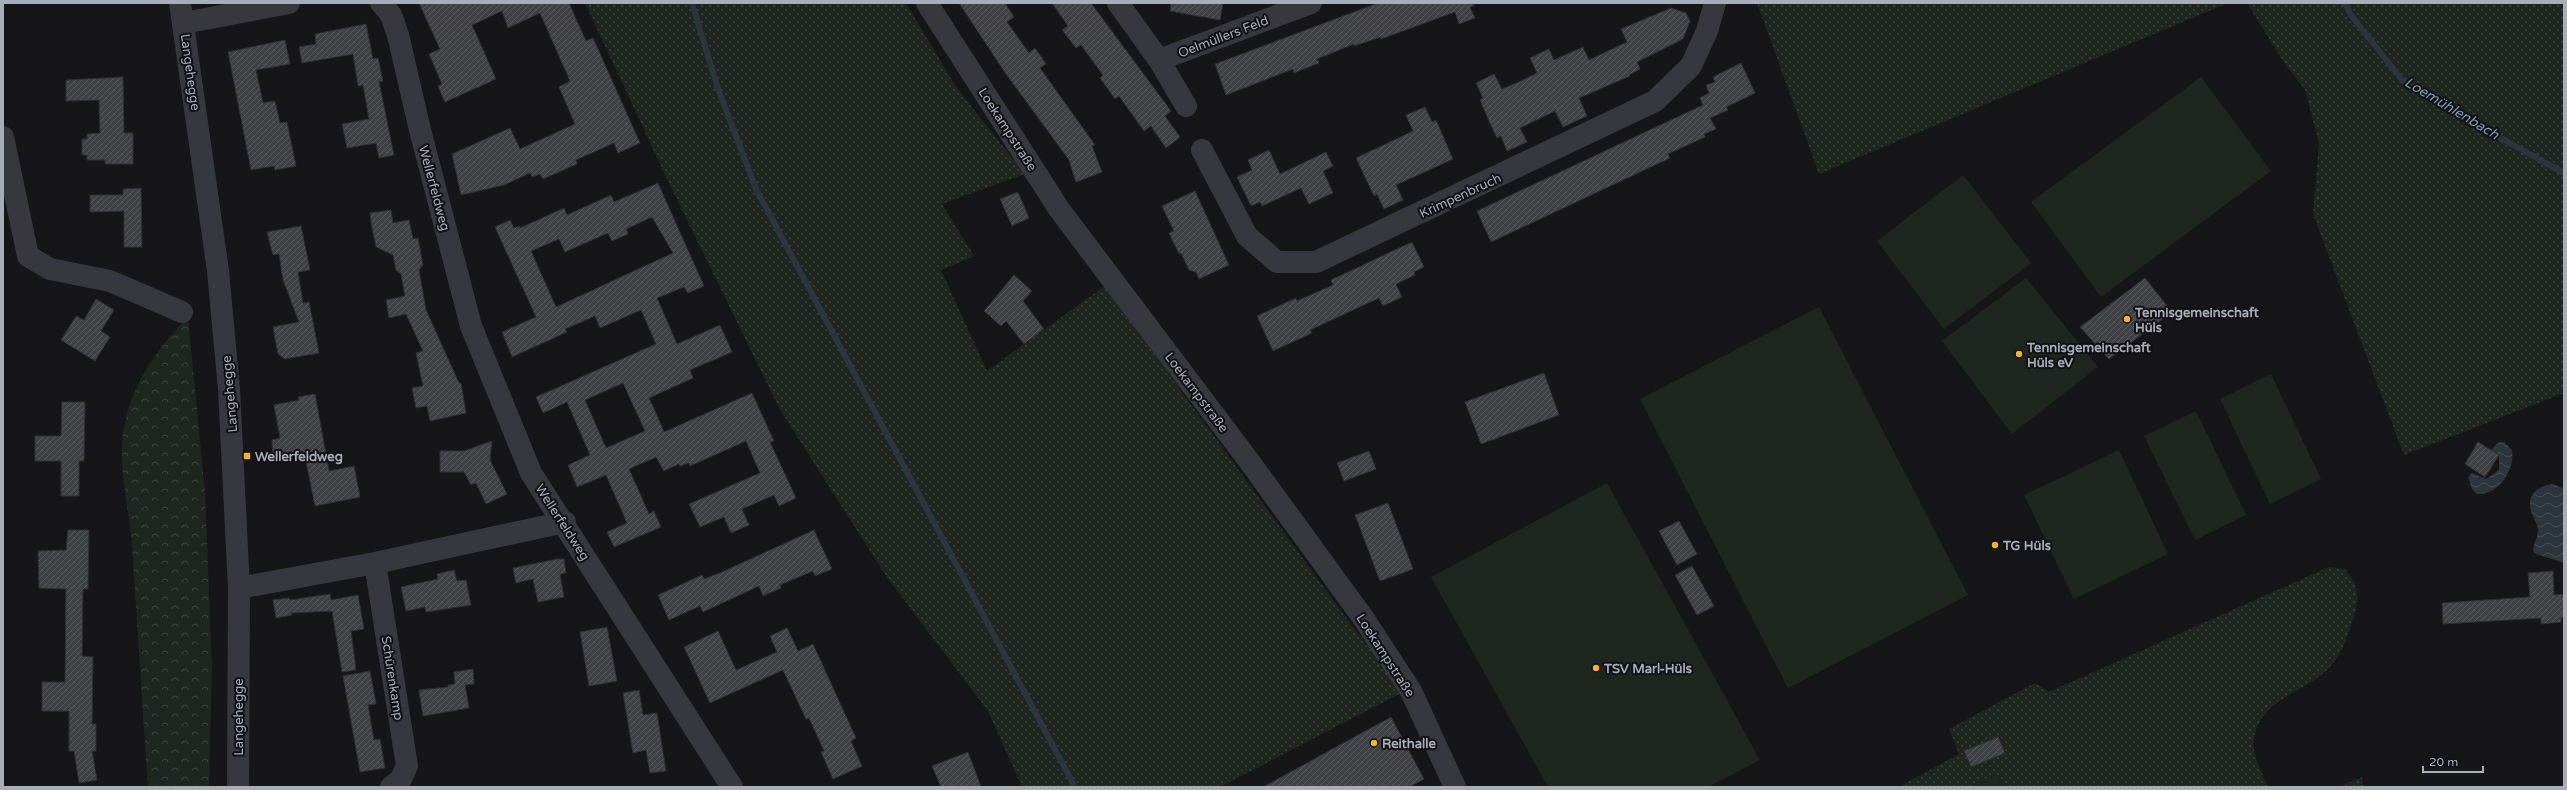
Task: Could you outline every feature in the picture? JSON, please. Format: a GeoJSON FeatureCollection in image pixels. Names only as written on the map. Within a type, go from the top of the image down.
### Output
{"type":"FeatureCollection","features":[{"type":"Feature","properties":{"kind":"street"},"geometry":{"type":"LineString","coordinates":[[182,13],[289,3]]}},
{"type":"Feature","properties":{"kind":"street","name":"Wellerfeldweg"},"geometry":{"type":"LineString","coordinates":[[381,3],[391,15],[398,35],[420,130],[471,326],[531,473],[565,522],[732,787]]}},
{"type":"Feature","properties":{"kind":"street","name":"Loekampstraße"},"geometry":{"type":"LineString","coordinates":[[928,3],[1059,209],[1249,461],[1364,619],[1411,691],[1455,787]]}},
{"type":"Feature","properties":{"kind":"street"},"geometry":{"type":"LineString","coordinates":[[1118,3],[1159,60],[1186,106]]}},
{"type":"Feature","properties":{"kind":"street","name":"Oelmüllers Feld"},"geometry":{"type":"LineString","coordinates":[[1159,60],[1311,3]]}},
{"type":"Feature","properties":{"kind":"street","name":"Krimpenbruch"},"geometry":{"type":"LineString","coordinates":[[1202,150],[1247,236],[1278,262],[1316,262],[1655,101],[1691,66],[1707,31],[1715,3]]}},
{"type":"Feature","properties":{"kind":"street","name":"Langehegge"},"geometry":{"type":"LineString","coordinates":[[182,13],[218,271],[233,443],[239,588],[238,787]]}},
{"type":"Feature","properties":{"kind":"street"},"geometry":{"type":"LineString","coordinates":[[3,137],[28,256],[50,269],[110,281],[182,312]]}},
{"type":"Feature","properties":{"kind":"street"},"geometry":{"type":"LineString","coordinates":[[239,588],[375,563],[565,522]]}},
{"type":"Feature","properties":{"kind":"street","name":"Schürenkamp"},"geometry":{"type":"LineString","coordinates":[[375,563],[407,766],[401,778],[391,787]]}},
{"type":"Feature","properties":{"kind":"green space"},"geometry":{"type":"Polygon","coordinates":[[[585,3],[906,3],[956,87],[1025,174],[942,204],[974,256],[941,270],[987,371],[1105,286],[1352,626],[1405,691],[1220,787],[1022,787],[988,711],[886,576],[779,408],[667,179],[585,3]]]}},
{"type":"Feature","properties":{"kind":"green space"},"geometry":{"type":"Polygon","coordinates":[[[1757,3],[2228,3],[1819,174],[1757,3]]]}},
{"type":"Feature","properties":{"kind":"green space"},"geometry":{"type":"Polygon","coordinates":[[[2247,3],[2564,3],[2564,393],[2404,455],[2313,214],[2319,143],[2305,90],[2283,61],[2247,3]]]}},
{"type":"Feature","properties":{"kind":"green space"},"geometry":{"type":"Polygon","coordinates":[[[2201,77],[2271,171],[2101,297],[2031,202],[2201,77]]]}},
{"type":"Feature","properties":{"kind":"green space"},"geometry":{"type":"Polygon","coordinates":[[[1963,175],[2031,263],[1944,329],[1877,241],[1963,175]]]}},
{"type":"Feature","properties":{"kind":"green space","name":"Tennisgemeinschaft Hüls eV"},"geometry":{"type":"Polygon","coordinates":[[[2026,278],[2098,367],[2012,434],[1942,341],[2026,278]]]}},
{"type":"Feature","properties":{"kind":"green space"},"geometry":{"type":"Polygon","coordinates":[[[1819,307],[1968,595],[1788,688],[1640,399],[1819,307]]]}},
{"type":"Feature","properties":{"kind":"green space"},"geometry":{"type":"Polygon","coordinates":[[[188,317],[205,493],[212,668],[209,787],[148,787],[131,534],[123,477],[123,434],[131,401],[146,370],[165,343],[188,317]]]}},
{"type":"Feature","properties":{"kind":"green space"},"geometry":{"type":"Polygon","coordinates":[[[2271,374],[2321,479],[2270,504],[2220,399],[2271,374]]]}},
{"type":"Feature","properties":{"kind":"green space"},"geometry":{"type":"Polygon","coordinates":[[[2196,411],[2246,515],[2195,540],[2144,436],[2196,411]]]}},
{"type":"Feature","properties":{"kind":"green space"},"geometry":{"type":"Polygon","coordinates":[[[2119,450],[2168,554],[2074,599],[2024,495],[2119,450]]]}},
{"type":"Feature","properties":{"kind":"green space","name":"TSV Marl-Hüls"},"geometry":{"type":"Polygon","coordinates":[[[1607,483],[1760,760],[1708,787],[1548,787],[1431,577],[1607,483]]]}},
{"type":"Feature","properties":{"kind":"green space"},"geometry":{"type":"Polygon","coordinates":[[[2329,567],[2345,569],[2354,582],[2357,594],[2355,614],[2348,636],[2332,665],[2317,678],[2274,705],[2265,714],[2258,725],[2253,744],[2258,763],[2268,787],[2003,787],[1997,774],[1968,787],[1899,787],[1959,754],[1949,729],[2035,683],[2049,692],[2329,567]]]}},
{"type":"Feature","properties":{"kind":"green space"},"geometry":{"type":"Polygon","coordinates":[[[1997,774],[2003,787],[1968,787],[1997,774]]]}},
{"type":"Feature","properties":{"kind":"green space"},"geometry":{"type":"Polygon","coordinates":[[[2362,777],[2363,787],[2339,787],[2362,777]]]}},
{"type":"Feature","properties":{"kind":"water"},"geometry":{"type":"Polygon","coordinates":[[[2499,442],[2504,442],[2512,450],[2511,465],[2508,473],[2499,486],[2485,493],[2477,494],[2472,489],[2468,477],[2472,473],[2486,479],[2499,470],[2499,455],[2491,450],[2499,442]]]}},
{"type":"Feature","properties":{"kind":"water"},"geometry":{"type":"Polygon","coordinates":[[[2553,484],[2564,489],[2564,563],[2536,554],[2533,551],[2538,529],[2531,511],[2530,500],[2537,490],[2553,484]]]}},
{"type":"Feature","properties":{"kind":"building"},"geometry":{"type":"Polygon","coordinates":[[[419,3],[569,3],[586,41],[593,38],[640,143],[618,153],[614,143],[576,160],[577,164],[543,179],[540,174],[532,177],[530,173],[504,185],[461,195],[452,154],[510,128],[520,149],[575,124],[559,87],[570,81],[540,13],[508,28],[502,11],[472,25],[496,79],[445,102],[438,86],[442,84],[429,54],[440,49],[419,3]]]}},
{"type":"Feature","properties":{"kind":"building"},"geometry":{"type":"Polygon","coordinates":[[[959,3],[1005,3],[1014,17],[1007,22],[1029,53],[1035,48],[1046,64],[1040,68],[1095,145],[1092,146],[1102,172],[1076,182],[1069,160],[1006,74],[959,3]]]}},
{"type":"Feature","properties":{"kind":"building"},"geometry":{"type":"Polygon","coordinates":[[[1052,3],[1091,3],[1171,111],[1165,116],[1180,137],[1166,148],[1151,126],[1144,131],[1119,96],[1115,99],[1100,78],[1103,75],[1081,45],[1076,48],[1062,30],[1068,26],[1052,3]]]}},
{"type":"Feature","properties":{"kind":"building"},"geometry":{"type":"Polygon","coordinates":[[[1171,3],[1223,3],[1220,20],[1170,11],[1171,3]]]}},
{"type":"Feature","properties":{"kind":"building"},"geometry":{"type":"Polygon","coordinates":[[[1378,3],[1474,3],[1474,6],[1470,7],[1475,18],[1459,24],[1455,12],[1381,39],[1381,37],[1354,46],[1354,44],[1317,59],[1319,63],[1294,73],[1293,69],[1226,95],[1215,64],[1378,3]]]}},
{"type":"Feature","properties":{"kind":"building"},"geometry":{"type":"Polygon","coordinates":[[[1671,8],[1686,13],[1690,21],[1683,39],[1637,62],[1640,69],[1629,75],[1630,76],[1579,98],[1587,116],[1563,127],[1555,111],[1520,128],[1527,142],[1507,151],[1501,136],[1497,138],[1488,119],[1480,100],[1483,98],[1476,83],[1494,74],[1502,89],[1521,81],[1537,73],[1530,58],[1549,49],[1554,60],[1583,47],[1589,60],[1627,42],[1621,29],[1671,8]]]}},
{"type":"Feature","properties":{"kind":"building"},"geometry":{"type":"Polygon","coordinates":[[[366,24],[373,59],[378,58],[383,81],[379,82],[394,155],[379,158],[376,143],[347,148],[342,124],[369,119],[363,85],[358,86],[353,54],[302,63],[299,47],[316,44],[315,34],[366,24]]]}},
{"type":"Feature","properties":{"kind":"building"},"geometry":{"type":"Polygon","coordinates":[[[285,40],[290,64],[256,70],[263,103],[275,101],[280,123],[287,122],[296,166],[275,170],[274,166],[251,170],[228,52],[285,40]]]}},
{"type":"Feature","properties":{"kind":"building"},"geometry":{"type":"Polygon","coordinates":[[[1741,63],[1755,93],[1726,107],[1728,110],[1710,118],[1716,129],[1704,134],[1705,137],[1668,154],[1670,158],[1491,242],[1477,211],[1703,105],[1700,98],[1709,93],[1706,85],[1715,82],[1713,77],[1741,63]]]}},
{"type":"Feature","properties":{"kind":"building"},"geometry":{"type":"Polygon","coordinates":[[[123,77],[124,133],[133,133],[133,164],[105,164],[105,160],[87,160],[87,155],[82,155],[82,139],[87,139],[87,134],[100,133],[99,100],[66,101],[66,80],[123,77]]]}},
{"type":"Feature","properties":{"kind":"building"},"geometry":{"type":"Polygon","coordinates":[[[1425,107],[1432,122],[1436,120],[1453,159],[1396,185],[1403,200],[1384,209],[1377,194],[1374,196],[1356,158],[1413,131],[1406,115],[1425,107]]]}},
{"type":"Feature","properties":{"kind":"building"},"geometry":{"type":"Polygon","coordinates":[[[1269,150],[1280,174],[1326,152],[1333,166],[1323,171],[1333,193],[1309,204],[1301,188],[1262,206],[1260,202],[1251,206],[1237,177],[1252,170],[1248,160],[1269,150]]]}},
{"type":"Feature","properties":{"kind":"building"},"geometry":{"type":"Polygon","coordinates":[[[658,183],[704,286],[688,293],[684,287],[657,298],[677,344],[720,325],[732,352],[690,370],[693,378],[649,398],[664,432],[752,393],[774,441],[770,442],[796,498],[779,506],[774,495],[742,509],[749,525],[731,533],[724,517],[700,527],[689,504],[760,473],[746,441],[690,466],[689,463],[680,466],[679,464],[664,471],[656,457],[629,469],[649,514],[654,511],[661,527],[614,547],[607,532],[627,523],[606,475],[577,487],[568,465],[590,455],[567,402],[543,413],[536,397],[656,344],[641,310],[600,328],[595,316],[565,329],[567,332],[512,357],[502,332],[536,317],[495,227],[510,220],[514,228],[519,226],[520,228],[564,208],[567,215],[611,195],[614,202],[658,183]],[[652,217],[626,229],[628,234],[612,241],[608,233],[565,252],[559,239],[531,251],[556,307],[673,253],[652,217]],[[623,383],[585,400],[606,448],[645,431],[623,383]]]}},
{"type":"Feature","properties":{"kind":"building"},"geometry":{"type":"Polygon","coordinates":[[[141,188],[142,247],[124,247],[124,211],[90,212],[90,195],[123,195],[123,189],[141,188]]]}},
{"type":"Feature","properties":{"kind":"building"},"geometry":{"type":"Polygon","coordinates":[[[1195,191],[1229,265],[1199,279],[1196,272],[1189,270],[1181,253],[1179,254],[1169,233],[1174,231],[1162,206],[1195,191]]]}},
{"type":"Feature","properties":{"kind":"building"},"geometry":{"type":"Polygon","coordinates":[[[1018,192],[1029,218],[1012,226],[1000,199],[1018,192]]]}},
{"type":"Feature","properties":{"kind":"building"},"geometry":{"type":"Polygon","coordinates":[[[391,210],[393,223],[409,220],[413,239],[418,238],[423,265],[419,270],[426,310],[459,383],[461,383],[466,413],[430,421],[427,406],[416,408],[412,388],[423,386],[416,353],[423,351],[406,314],[389,318],[386,300],[405,296],[401,274],[396,270],[393,255],[376,247],[371,222],[370,213],[391,210]]]}},
{"type":"Feature","properties":{"kind":"building"},"geometry":{"type":"Polygon","coordinates":[[[301,226],[310,270],[298,272],[303,303],[309,302],[319,353],[285,359],[278,354],[273,327],[299,322],[283,280],[279,254],[273,255],[267,232],[301,226]]]}},
{"type":"Feature","properties":{"kind":"building"},"geometry":{"type":"Polygon","coordinates":[[[1412,242],[1424,267],[1414,272],[1415,275],[1396,284],[1402,297],[1383,306],[1379,298],[1310,330],[1312,333],[1273,351],[1257,316],[1296,298],[1297,301],[1333,285],[1331,280],[1412,242]]]}},
{"type":"Feature","properties":{"kind":"building"},"geometry":{"type":"Polygon","coordinates":[[[1014,275],[1032,291],[1023,301],[1044,329],[1024,344],[1006,321],[1001,326],[984,311],[1014,275]]]}},
{"type":"Feature","properties":{"kind":"building","name":"Tennisgemeinschaft Hüls"},"geometry":{"type":"Polygon","coordinates":[[[2145,278],[2172,312],[2109,359],[2080,327],[2145,278]]]}},
{"type":"Feature","properties":{"kind":"building"},"geometry":{"type":"Polygon","coordinates":[[[96,299],[114,310],[101,331],[110,337],[95,361],[61,340],[76,316],[84,320],[96,299]]]}},
{"type":"Feature","properties":{"kind":"building"},"geometry":{"type":"Polygon","coordinates":[[[1544,373],[1559,415],[1481,444],[1465,402],[1544,373]]]}},
{"type":"Feature","properties":{"kind":"building"},"geometry":{"type":"Polygon","coordinates":[[[315,394],[329,471],[354,466],[360,497],[315,506],[305,456],[273,462],[272,440],[280,438],[274,405],[299,400],[298,397],[315,394]]]}},
{"type":"Feature","properties":{"kind":"building"},"geometry":{"type":"Polygon","coordinates":[[[62,402],[85,402],[84,461],[79,461],[79,496],[61,496],[61,461],[35,461],[35,436],[61,436],[62,402]]]}},
{"type":"Feature","properties":{"kind":"building"},"geometry":{"type":"Polygon","coordinates":[[[492,441],[490,460],[507,494],[486,504],[476,483],[471,485],[464,472],[440,472],[440,451],[464,451],[492,441]]]}},
{"type":"Feature","properties":{"kind":"building"},"geometry":{"type":"Polygon","coordinates":[[[2478,442],[2499,455],[2485,477],[2465,464],[2478,442]]]}},
{"type":"Feature","properties":{"kind":"building"},"geometry":{"type":"Polygon","coordinates":[[[1369,451],[1376,469],[1344,481],[1337,463],[1369,451]]]}},
{"type":"Feature","properties":{"kind":"building"},"geometry":{"type":"Polygon","coordinates":[[[1388,503],[1413,569],[1380,581],[1355,515],[1388,503]]]}},
{"type":"Feature","properties":{"kind":"building"},"geometry":{"type":"Polygon","coordinates":[[[1679,521],[1697,554],[1677,565],[1659,531],[1679,521]]]}},
{"type":"Feature","properties":{"kind":"building"},"geometry":{"type":"Polygon","coordinates":[[[68,530],[89,530],[88,589],[83,589],[82,656],[93,657],[92,724],[96,724],[96,751],[92,751],[97,780],[79,783],[74,751],[69,751],[69,711],[42,711],[42,682],[65,682],[66,589],[39,588],[38,551],[66,550],[68,530]]]}},
{"type":"Feature","properties":{"kind":"building"},"geometry":{"type":"Polygon","coordinates":[[[814,530],[832,569],[815,576],[813,571],[780,585],[781,588],[763,596],[759,586],[703,612],[700,606],[669,620],[658,595],[702,575],[704,579],[722,572],[814,530]]]}},
{"type":"Feature","properties":{"kind":"building"},"geometry":{"type":"Polygon","coordinates":[[[557,559],[564,559],[566,573],[560,574],[564,597],[538,602],[533,579],[516,583],[513,568],[557,559]]]}},
{"type":"Feature","properties":{"kind":"building"},"geometry":{"type":"Polygon","coordinates":[[[1692,566],[1714,606],[1697,615],[1675,575],[1692,566]]]}},
{"type":"Feature","properties":{"kind":"building"},"geometry":{"type":"Polygon","coordinates":[[[454,570],[457,581],[466,580],[471,605],[426,612],[425,607],[406,611],[401,587],[438,579],[437,574],[454,570]]]}},
{"type":"Feature","properties":{"kind":"building"},"geometry":{"type":"Polygon","coordinates":[[[2553,571],[2554,595],[2564,594],[2564,617],[2561,618],[2561,622],[2541,624],[2541,618],[2443,624],[2442,603],[2530,597],[2528,573],[2553,571]]]}},
{"type":"Feature","properties":{"kind":"building"},"geometry":{"type":"Polygon","coordinates":[[[330,594],[331,600],[358,595],[364,629],[351,631],[356,670],[342,672],[332,611],[291,613],[292,615],[276,618],[273,600],[289,598],[290,600],[330,594]]]}},
{"type":"Feature","properties":{"kind":"building"},"geometry":{"type":"Polygon","coordinates":[[[607,627],[617,681],[589,686],[580,632],[607,627]]]}},
{"type":"Feature","properties":{"kind":"building"},"geometry":{"type":"Polygon","coordinates":[[[787,628],[798,651],[813,644],[856,738],[851,741],[862,766],[833,779],[821,752],[824,751],[809,718],[806,719],[783,670],[710,703],[684,647],[718,631],[736,670],[777,652],[770,636],[787,628]]]}},
{"type":"Feature","properties":{"kind":"building"},"geometry":{"type":"Polygon","coordinates":[[[473,669],[474,684],[465,685],[469,708],[423,716],[419,690],[448,687],[448,685],[455,684],[454,672],[473,669]]]}},
{"type":"Feature","properties":{"kind":"building"},"geometry":{"type":"Polygon","coordinates":[[[370,671],[376,704],[368,705],[374,740],[380,739],[385,768],[360,772],[343,676],[370,671]]]}},
{"type":"Feature","properties":{"kind":"building"},"geometry":{"type":"Polygon","coordinates":[[[639,690],[643,715],[657,713],[666,771],[650,773],[646,750],[633,753],[623,693],[639,690]]]}},
{"type":"Feature","properties":{"kind":"building","name":"Reithalle"},"geometry":{"type":"Polygon","coordinates":[[[1391,717],[1424,779],[1409,787],[1263,787],[1391,717]]]}},
{"type":"Feature","properties":{"kind":"building"},"geometry":{"type":"Polygon","coordinates":[[[1998,737],[2005,753],[1971,767],[1964,751],[1998,737]]]}},
{"type":"Feature","properties":{"kind":"building"},"geometry":{"type":"Polygon","coordinates":[[[968,752],[981,787],[941,787],[932,766],[968,752]]]}},
{"type":"Feature","properties":{"kind":"waterway"},"geometry":{"type":"LineString","coordinates":[[692,3],[717,86],[756,189],[1075,787]]}},
{"type":"Feature","properties":{"kind":"waterway","name":"Loemühlenbach"},"geometry":{"type":"LineString","coordinates":[[2345,3],[2351,15],[2402,80],[2432,100],[2564,173]]}},
{"type":"Feature","properties":{"kind":"place","name":"Tennisgemeinschaft Hüls"},"geometry":{"type":"Point","coordinates":[2127,319]}},
{"type":"Feature","properties":{"kind":"place","name":"Tennisgemeinschaft Hüls eV"},"geometry":{"type":"Point","coordinates":[2019,354]}},
{"type":"Feature","properties":{"kind":"place","name":"Wellerfeldweg"},"geometry":{"type":"Point","coordinates":[247,456]}},
{"type":"Feature","properties":{"kind":"place","name":"TG Hüls"},"geometry":{"type":"Point","coordinates":[1995,545]}},
{"type":"Feature","properties":{"kind":"place","name":"TSV Marl-Hüls"},"geometry":{"type":"Point","coordinates":[1596,668]}},
{"type":"Feature","properties":{"kind":"place","name":"Reithalle"},"geometry":{"type":"Point","coordinates":[1374,743]}}]}
